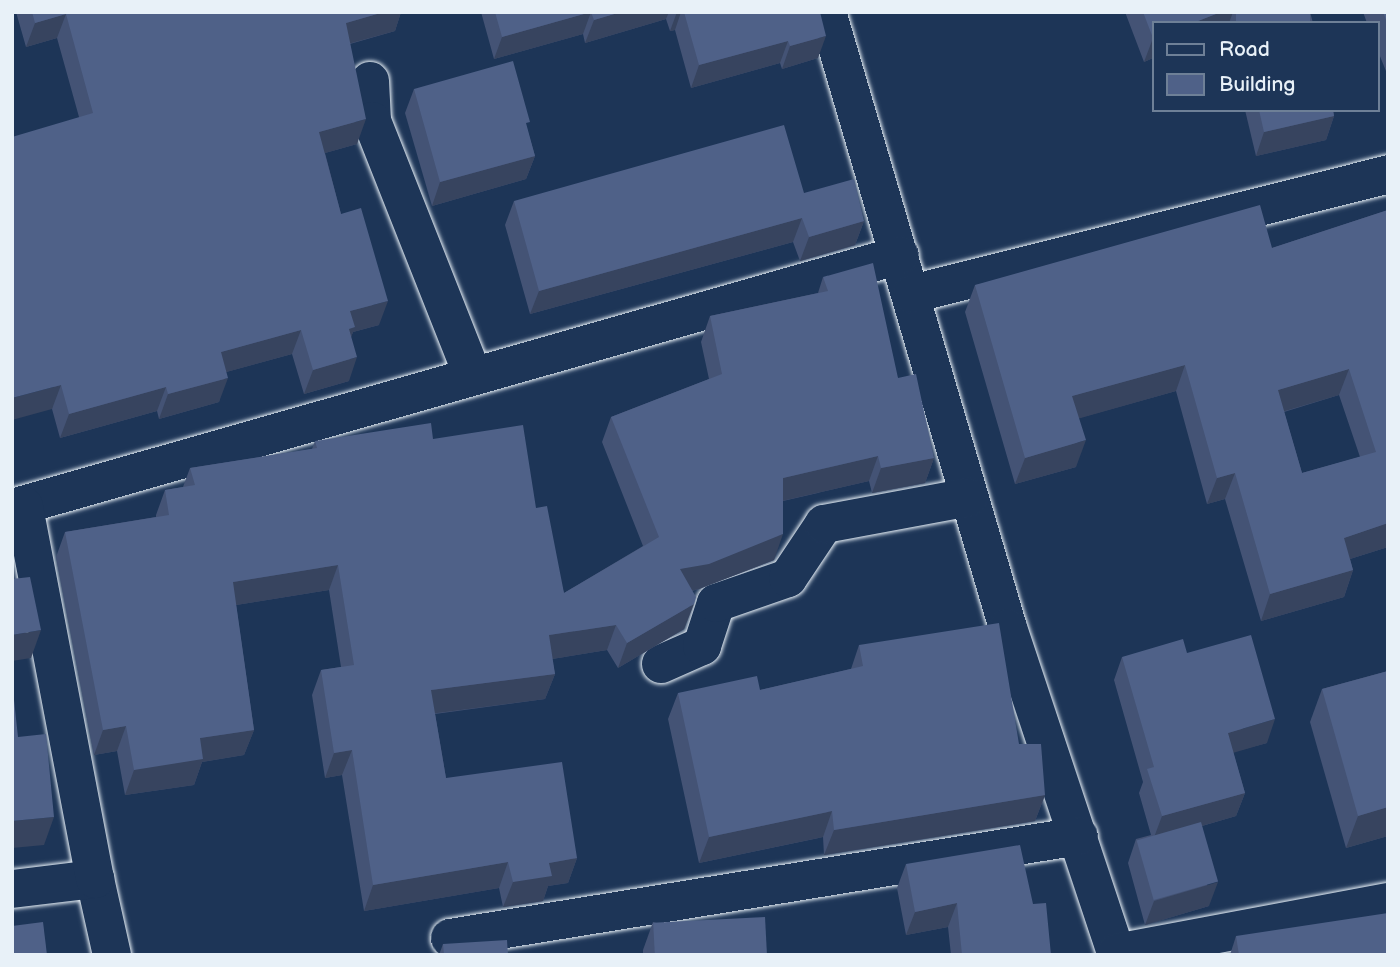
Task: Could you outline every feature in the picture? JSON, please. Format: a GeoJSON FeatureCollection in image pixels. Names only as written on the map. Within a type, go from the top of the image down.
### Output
{"type":"FeatureCollection","features":[{"type":"Feature","properties":{"kind":"street"},"geometry":{"type":"LineString","coordinates":[[827,12],[970,497],[1116,954],[1388,902]]}},
{"type":"Feature","properties":{"kind":"street"},"geometry":{"type":"LineString","coordinates":[[370,81],[372,121],[473,376]]}},
{"type":"Feature","properties":{"kind":"street"},"geometry":{"type":"LineString","coordinates":[[912,294],[1388,174]]}},
{"type":"Feature","properties":{"kind":"street"},"geometry":{"type":"LineString","coordinates":[[111,955],[18,507],[900,254]]}},
{"type":"Feature","properties":{"kind":"street"},"geometry":{"type":"LineString","coordinates":[[661,664],[702,646],[716,603],[788,578],[824,524],[970,497]]}},
{"type":"Feature","properties":{"kind":"street"},"geometry":{"type":"LineString","coordinates":[[450,938],[1079,836]]}},
{"type":"Feature","properties":{"kind":"street"},"geometry":{"type":"LineString","coordinates":[[12,889],[95,879]]}},
{"type":"Feature","properties":{"kind":"building"},"geometry":{"type":"Polygon","coordinates":[[[32,12],[384,12],[346,23],[366,119],[319,132],[341,214],[361,208],[388,301],[350,311],[355,327],[349,329],[357,357],[313,370],[301,330],[221,352],[228,378],[168,394],[166,387],[69,414],[61,385],[12,398],[12,137],[93,113],[66,14],[35,23],[32,12]]]}},
{"type":"Feature","properties":{"kind":"building"},"geometry":{"type":"Polygon","coordinates":[[[495,12],[591,12],[502,37],[495,12]]]}},
{"type":"Feature","properties":{"kind":"building"},"geometry":{"type":"Polygon","coordinates":[[[591,12],[621,12],[594,20],[591,12]]]}},
{"type":"Feature","properties":{"kind":"building"},"geometry":{"type":"Polygon","coordinates":[[[684,12],[820,12],[826,36],[790,46],[788,41],[699,65],[684,12]]]}},
{"type":"Feature","properties":{"kind":"building"},"geometry":{"type":"Polygon","coordinates":[[[1143,12],[1221,12],[1198,21],[1152,21],[1152,35],[1143,12]]]}},
{"type":"Feature","properties":{"kind":"building"},"geometry":{"type":"Polygon","coordinates":[[[1236,12],[1310,12],[1310,21],[1236,21],[1236,12]]]}},
{"type":"Feature","properties":{"kind":"building"},"geometry":{"type":"Polygon","coordinates":[[[1383,12],[1388,12],[1388,25],[1383,12]]]}},
{"type":"Feature","properties":{"kind":"building"},"geometry":{"type":"Polygon","coordinates":[[[513,61],[530,122],[526,123],[535,156],[440,182],[414,89],[513,61]]]}},
{"type":"Feature","properties":{"kind":"building"},"geometry":{"type":"Polygon","coordinates":[[[1259,112],[1333,112],[1334,116],[1264,132],[1259,112]]]}},
{"type":"Feature","properties":{"kind":"building"},"geometry":{"type":"Polygon","coordinates":[[[784,125],[804,193],[854,179],[864,221],[809,237],[802,218],[539,291],[514,201],[784,125]]]}},
{"type":"Feature","properties":{"kind":"building"},"geometry":{"type":"Polygon","coordinates":[[[1260,205],[1272,248],[1388,210],[1388,523],[1344,538],[1353,570],[1270,594],[1235,473],[1217,478],[1185,365],[1072,396],[1086,440],[1025,458],[975,285],[1260,205]],[[1349,369],[1278,390],[1302,473],[1376,452],[1349,369]]]}},
{"type":"Feature","properties":{"kind":"building"},"geometry":{"type":"Polygon","coordinates":[[[873,263],[898,378],[916,374],[934,458],[881,468],[878,456],[783,478],[783,534],[709,564],[680,569],[696,597],[694,604],[627,643],[616,625],[549,635],[555,674],[431,690],[446,778],[562,762],[577,858],[549,863],[552,876],[513,882],[508,862],[373,885],[352,750],[334,753],[321,670],[354,665],[338,565],[233,582],[254,730],[200,738],[203,759],[134,770],[126,726],[103,730],[65,532],[169,515],[165,490],[195,485],[190,468],[317,448],[315,441],[431,423],[433,439],[523,425],[536,508],[547,506],[564,593],[659,537],[611,417],[722,374],[710,316],[828,291],[823,277],[873,263]]]}},
{"type":"Feature","properties":{"kind":"building"},"geometry":{"type":"Polygon","coordinates":[[[30,577],[41,630],[12,635],[12,579],[30,577]]]}},
{"type":"Feature","properties":{"kind":"building"},"geometry":{"type":"Polygon","coordinates":[[[999,623],[1019,744],[1041,744],[1045,795],[834,830],[832,811],[709,837],[678,693],[757,676],[760,690],[863,666],[859,645],[999,623]]]}},
{"type":"Feature","properties":{"kind":"building"},"geometry":{"type":"Polygon","coordinates":[[[1251,635],[1275,719],[1228,733],[1245,793],[1162,816],[1147,769],[1154,767],[1122,657],[1183,639],[1187,653],[1251,635]]]}},
{"type":"Feature","properties":{"kind":"building"},"geometry":{"type":"Polygon","coordinates":[[[1388,671],[1388,807],[1358,816],[1322,689],[1388,671]]]}},
{"type":"Feature","properties":{"kind":"building"},"geometry":{"type":"Polygon","coordinates":[[[12,681],[18,737],[46,734],[54,817],[12,821],[12,681]]]}},
{"type":"Feature","properties":{"kind":"building"},"geometry":{"type":"Polygon","coordinates":[[[1201,822],[1218,882],[1154,900],[1137,840],[1201,822]]]}},
{"type":"Feature","properties":{"kind":"building"},"geometry":{"type":"Polygon","coordinates":[[[1020,845],[1033,904],[1046,903],[1051,955],[962,955],[957,903],[915,912],[906,864],[1020,845]]]}},
{"type":"Feature","properties":{"kind":"building"},"geometry":{"type":"Polygon","coordinates":[[[1388,913],[1388,955],[1239,955],[1236,936],[1388,913]]]}},
{"type":"Feature","properties":{"kind":"building"},"geometry":{"type":"Polygon","coordinates":[[[765,917],[767,955],[655,955],[653,923],[765,917]]]}},
{"type":"Feature","properties":{"kind":"building"},"geometry":{"type":"Polygon","coordinates":[[[43,922],[47,955],[12,955],[12,926],[43,922]]]}},
{"type":"Feature","properties":{"kind":"building"},"geometry":{"type":"Polygon","coordinates":[[[507,940],[508,955],[444,955],[443,944],[507,940]]]}}]}
